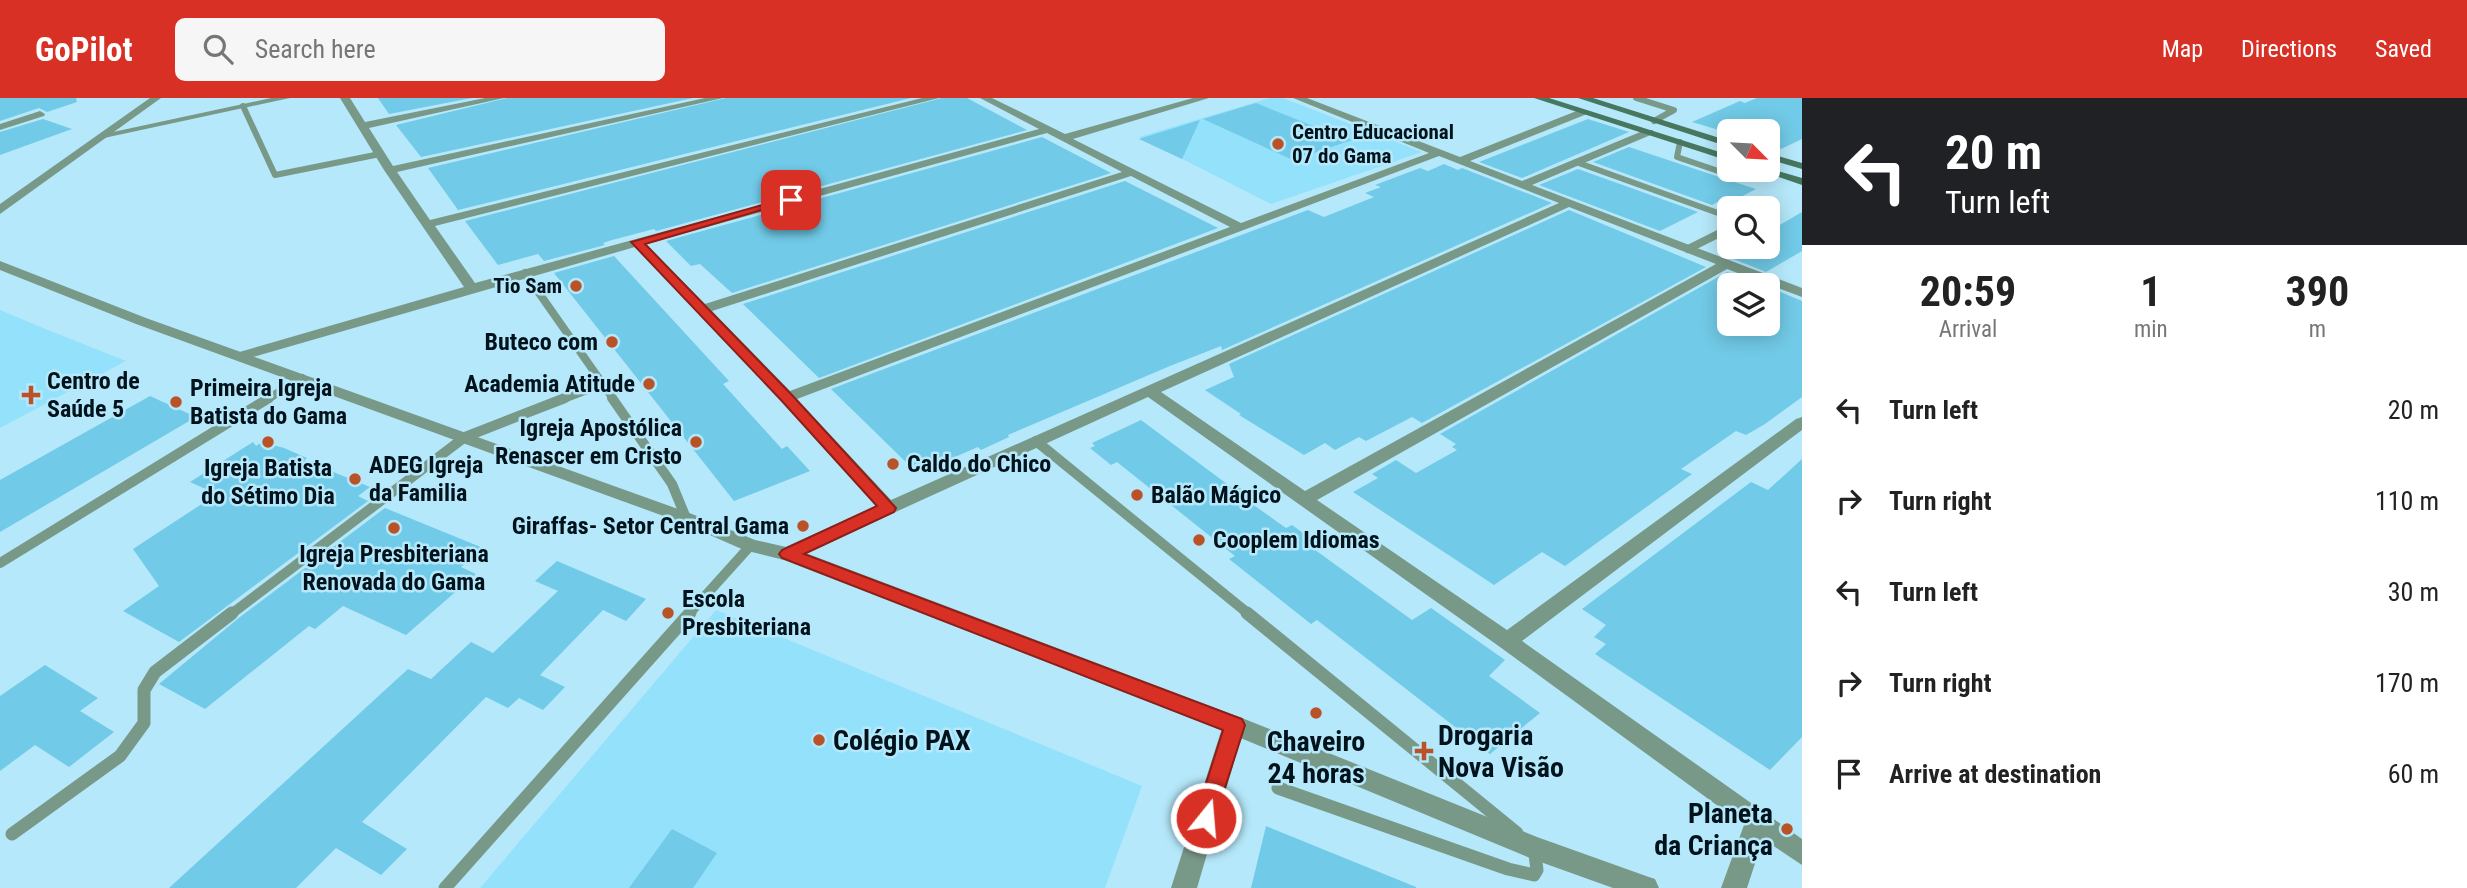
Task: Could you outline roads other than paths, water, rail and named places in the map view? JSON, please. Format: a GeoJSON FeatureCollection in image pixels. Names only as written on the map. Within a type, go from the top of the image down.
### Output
{"type":"FeatureCollection","features":[{"type":"Feature","properties":{"kind":"main road"},"geometry":{"type":"LineString","coordinates":[[1539,98],[1717,154]]}},
{"type":"Feature","properties":{"kind":"main road"},"geometry":{"type":"LineString","coordinates":[[1591,99],[1717,140]]}},
{"type":"Feature","properties":{"kind":"main road"},"geometry":{"type":"LineString","coordinates":[[1649,132],[1661,126],[1656,122]]}},
{"type":"Feature","properties":{"kind":"main road"},"geometry":{"type":"LineString","coordinates":[[1680,142],[1684,136],[1698,134]]}},
{"type":"Feature","properties":{"kind":"main road"},"geometry":{"type":"LineString","coordinates":[[1780,160],[1802,166]]}},
{"type":"Feature","properties":{"kind":"main road"},"geometry":{"type":"LineString","coordinates":[[1780,175],[1802,182]]}},
{"type":"Feature","properties":{"kind":"street"},"geometry":{"type":"LineString","coordinates":[[0,210],[156,98]]}},
{"type":"Feature","properties":{"kind":"street"},"geometry":{"type":"LineString","coordinates":[[104,135],[285,98]]}},
{"type":"Feature","properties":{"kind":"street"},"geometry":{"type":"LineString","coordinates":[[345,98],[390,170],[472,288]]}},
{"type":"Feature","properties":{"kind":"street"},"geometry":{"type":"LineString","coordinates":[[362,126],[499,98]]}},
{"type":"Feature","properties":{"kind":"street"},"geometry":{"type":"LineString","coordinates":[[390,170],[718,98]]}},
{"type":"Feature","properties":{"kind":"street"},"geometry":{"type":"LineString","coordinates":[[427,224],[934,98]]}},
{"type":"Feature","properties":{"kind":"street"},"geometry":{"type":"LineString","coordinates":[[985,98],[1240,227]]}},
{"type":"Feature","properties":{"kind":"street"},"geometry":{"type":"LineString","coordinates":[[1064,138],[1204,98]]}},
{"type":"Feature","properties":{"kind":"street"},"geometry":{"type":"LineString","coordinates":[[1298,98],[1726,264],[1800,290]]}},
{"type":"Feature","properties":{"kind":"street"},"geometry":{"type":"LineString","coordinates":[[1460,161],[1583,112]]}},
{"type":"Feature","properties":{"kind":"street"},"geometry":{"type":"LineString","coordinates":[[0,127],[40,114]]}},
{"type":"Feature","properties":{"kind":"street"},"geometry":{"type":"LineString","coordinates":[[128,117],[190,116]]}},
{"type":"Feature","properties":{"kind":"street"},"geometry":{"type":"LineString","coordinates":[[241,356],[525,273],[1047,130]]}},
{"type":"Feature","properties":{"kind":"street"},"geometry":{"type":"LineString","coordinates":[[1522,185],[1649,132]]}},
{"type":"Feature","properties":{"kind":"street"},"geometry":{"type":"LineString","coordinates":[[786,397],[1437,153]]}},
{"type":"Feature","properties":{"kind":"street"},"geometry":{"type":"LineString","coordinates":[[701,310],[1130,173]]}},
{"type":"Feature","properties":{"kind":"street"},"geometry":{"type":"LineString","coordinates":[[788,554],[1568,203]]}},
{"type":"Feature","properties":{"kind":"street"},"geometry":{"type":"LineString","coordinates":[[637,242],[888,508]]}},
{"type":"Feature","properties":{"kind":"street"},"geometry":{"type":"LineString","coordinates":[[3,264],[141,321],[686,518],[751,545],[788,554],[1234,725],[1535,848],[1646,888]]}},
{"type":"Feature","properties":{"kind":"street"},"geometry":{"type":"LineString","coordinates":[[1303,500],[1726,264]]}},
{"type":"Feature","properties":{"kind":"street"},"geometry":{"type":"LineString","coordinates":[[1148,390],[1507,641],[1802,853]]}},
{"type":"Feature","properties":{"kind":"street"},"geometry":{"type":"LineString","coordinates":[[1507,641],[1802,422]]}},
{"type":"Feature","properties":{"kind":"street"},"geometry":{"type":"LineString","coordinates":[[1184,888],[1234,725]]}},
{"type":"Feature","properties":{"kind":"street"},"geometry":{"type":"LineString","coordinates":[[1734,888],[1757,821]]}},
{"type":"Feature","properties":{"kind":"lane"},"geometry":{"type":"LineString","coordinates":[[1636,98],[1674,110],[1656,122]]}},
{"type":"Feature","properties":{"kind":"lane"},"geometry":{"type":"LineString","coordinates":[[243,106],[275,176],[380,154]]}},
{"type":"Feature","properties":{"kind":"lane"},"geometry":{"type":"LineString","coordinates":[[1680,142],[1677,157],[1717,171]]}},
{"type":"Feature","properties":{"kind":"lane"},"geometry":{"type":"LineString","coordinates":[[1576,162],[1717,213]]}},
{"type":"Feature","properties":{"kind":"lane"},"geometry":{"type":"LineString","coordinates":[[1688,249],[1717,234]]}},
{"type":"Feature","properties":{"kind":"lane"},"geometry":{"type":"LineString","coordinates":[[525,273],[672,484],[686,518]]}},
{"type":"Feature","properties":{"kind":"lane"},"geometry":{"type":"LineString","coordinates":[[0,563],[302,378]]}},
{"type":"Feature","properties":{"kind":"lane"},"geometry":{"type":"LineString","coordinates":[[12,834],[120,756],[144,723],[144,690],[155,671],[465,438],[603,384]]}},
{"type":"Feature","properties":{"kind":"lane"},"geometry":{"type":"LineString","coordinates":[[1036,441],[1535,848],[1537,870],[1534,875],[1508,869],[1278,788]]}},
{"type":"Feature","properties":{"kind":"lane"},"geometry":{"type":"LineString","coordinates":[[444,888],[751,545]]}},
{"type":"Feature","properties":{"kind":"place","name":"Centro Educacional 07 do Gama"},"geometry":{"type":"Point","coordinates":[1278,144]}},
{"type":"Feature","properties":{"kind":"place","name":"Tio Sam"},"geometry":{"type":"Point","coordinates":[576,286]}},
{"type":"Feature","properties":{"kind":"place","name":"Buteco com"},"geometry":{"type":"Point","coordinates":[612,342]}},
{"type":"Feature","properties":{"kind":"place","name":"Academia Atitude"},"geometry":{"type":"Point","coordinates":[649,384]}},
{"type":"Feature","properties":{"kind":"place","name":"Centro de Saúde 5"},"geometry":{"type":"Point","coordinates":[31,395]}},
{"type":"Feature","properties":{"kind":"place","name":"Primeira Igreja Batista do Gama"},"geometry":{"type":"Point","coordinates":[176,402]}},
{"type":"Feature","properties":{"kind":"place","name":"Igreja Batista do Sétimo Dia"},"geometry":{"type":"Point","coordinates":[268,442]}},
{"type":"Feature","properties":{"kind":"place","name":"Igreja Apostólica Renascer em Cristo"},"geometry":{"type":"Point","coordinates":[696,442]}},
{"type":"Feature","properties":{"kind":"place","name":"Caldo do Chico"},"geometry":{"type":"Point","coordinates":[893,464]}},
{"type":"Feature","properties":{"kind":"place","name":"ADEG Igreja da Familia"},"geometry":{"type":"Point","coordinates":[355,479]}},
{"type":"Feature","properties":{"kind":"place","name":"Balão Mágico"},"geometry":{"type":"Point","coordinates":[1137,495]}},
{"type":"Feature","properties":{"kind":"place","name":"Giraffas- Setor Central Gama"},"geometry":{"type":"Point","coordinates":[803,526]}},
{"type":"Feature","properties":{"kind":"place","name":"Igreja Presbiteriana Renovada do Gama"},"geometry":{"type":"Point","coordinates":[394,528]}},
{"type":"Feature","properties":{"kind":"place","name":"Cooplem Idiomas"},"geometry":{"type":"Point","coordinates":[1199,540]}},
{"type":"Feature","properties":{"kind":"place","name":"Escola Presbiteriana"},"geometry":{"type":"Point","coordinates":[668,613]}},
{"type":"Feature","properties":{"kind":"place","name":"Chaveiro 24 horas"},"geometry":{"type":"Point","coordinates":[1316,713]}},
{"type":"Feature","properties":{"kind":"place","name":"Colégio PAX"},"geometry":{"type":"Point","coordinates":[819,740]}},
{"type":"Feature","properties":{"kind":"place","name":"Drogaria Nova Visão"},"geometry":{"type":"Point","coordinates":[1424,751]}},
{"type":"Feature","properties":{"kind":"place","name":"Planeta da Criança"},"geometry":{"type":"Point","coordinates":[1787,829]}}]}
